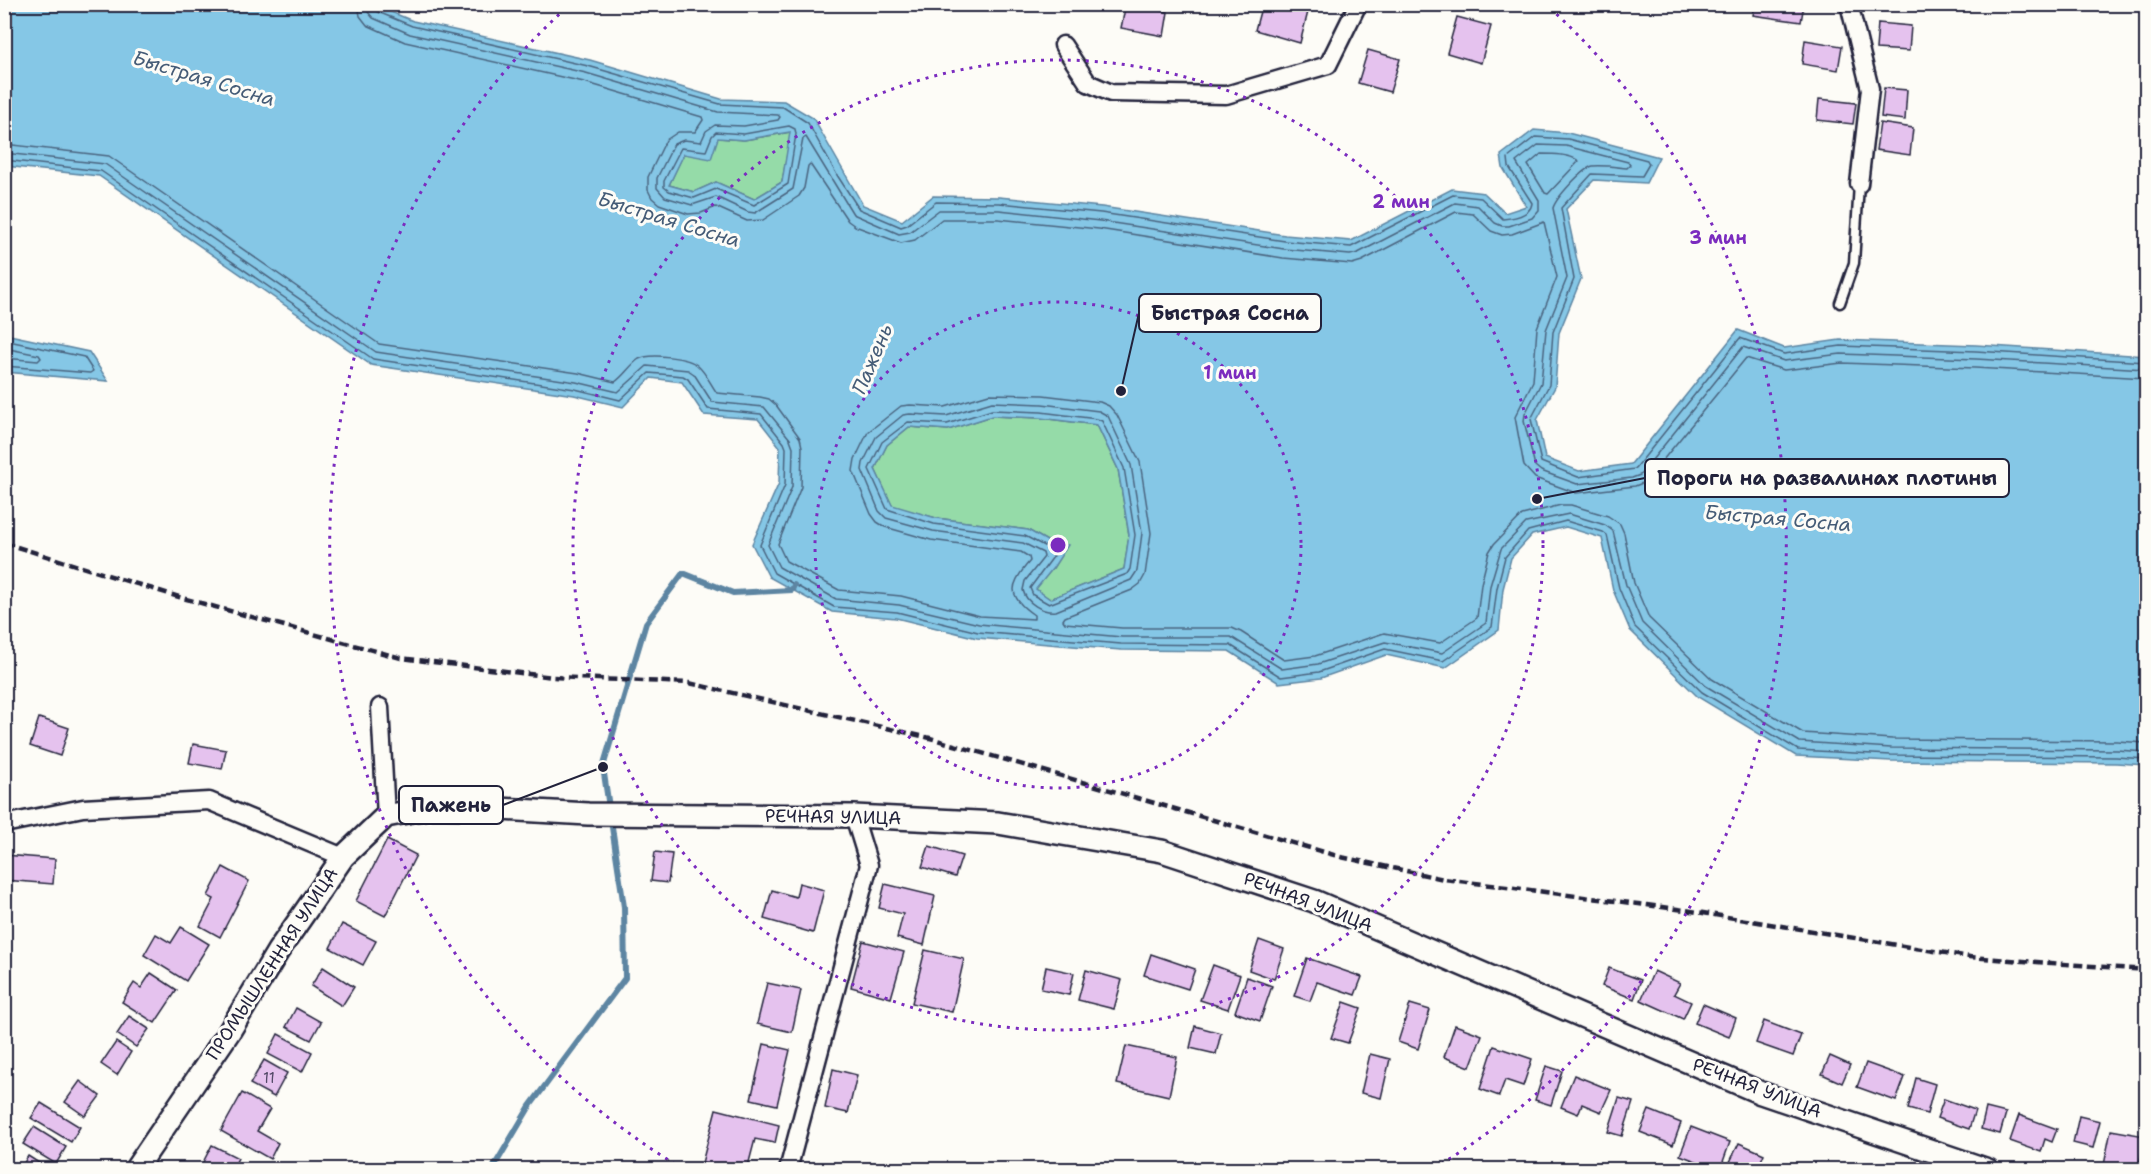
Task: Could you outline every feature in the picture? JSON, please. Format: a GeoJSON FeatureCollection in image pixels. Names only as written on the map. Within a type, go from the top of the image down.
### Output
{"type":"FeatureCollection","features":[{"type":"Feature","properties":{"kind":"street"},"geometry":{"type":"LineString","coordinates":[[1063,45],[1088,83],[1111,93],[1226,95],[1328,65],[1358,4]]}},
{"type":"Feature","properties":{"kind":"street"},"geometry":{"type":"LineString","coordinates":[[1849,4],[1869,89],[1859,184]]}},
{"type":"Feature","properties":{"kind":"street"},"geometry":{"type":"LineString","coordinates":[[380,707],[386,816]]}},
{"type":"Feature","properties":{"kind":"street"},"geometry":{"type":"LineString","coordinates":[[4,824],[83,808],[209,801],[343,856]]}},
{"type":"Feature","properties":{"kind":"street","name":"РЕЧНАЯ УЛИЦА"},"geometry":{"type":"LineString","coordinates":[[386,816],[433,807],[588,814],[854,816],[998,823],[1162,851],[1314,901],[1761,1093],[1988,1170]]}},
{"type":"Feature","properties":{"kind":"street","name":"ПРОМЫШЛЕННАЯ УЛИЦА"},"geometry":{"type":"LineString","coordinates":[[135,1170],[229,1032],[278,951],[343,856],[386,816]]}},
{"type":"Feature","properties":{"kind":"street"},"geometry":{"type":"LineString","coordinates":[[788,1170],[869,865],[854,816]]}},
{"type":"Feature","properties":{"kind":"lane"},"geometry":{"type":"LineString","coordinates":[[1840,303],[1854,263],[1859,184]]}},
{"type":"Feature","properties":{"kind":"green space"},"geometry":{"type":"Polygon","coordinates":[[[791,132],[782,182],[754,199],[716,182],[694,192],[669,185],[684,153],[717,138],[744,140],[791,132]]]}},
{"type":"Feature","properties":{"kind":"green space"},"geometry":{"type":"Polygon","coordinates":[[[992,416],[1040,418],[1097,425],[1118,469],[1129,535],[1124,569],[1050,599],[1035,589],[1053,568],[1067,545],[1047,541],[1028,530],[936,518],[892,506],[875,469],[887,445],[909,427],[948,430],[992,416]]]}},
{"type":"Feature","properties":{"kind":"water"},"geometry":{"type":"Polygon","coordinates":[[[5,4],[374,5],[413,21],[590,60],[721,99],[784,101],[813,118],[863,205],[902,221],[933,196],[999,197],[1102,207],[1285,235],[1351,241],[1452,189],[1484,193],[1505,213],[1526,206],[1503,168],[1501,155],[1534,130],[1568,133],[1659,157],[1646,183],[1594,180],[1566,209],[1581,279],[1559,333],[1555,387],[1537,420],[1545,458],[1579,471],[1631,464],[1738,330],[1784,348],[1840,340],[1976,345],[2146,356],[2146,765],[1891,761],[1796,756],[1698,697],[1630,630],[1613,590],[1602,538],[1566,527],[1532,535],[1511,558],[1503,589],[1499,630],[1445,668],[1386,655],[1321,678],[1279,683],[1229,651],[1121,650],[977,638],[896,618],[832,612],[769,577],[752,544],[779,483],[780,447],[758,419],[704,415],[682,382],[651,378],[623,407],[574,395],[371,365],[99,176],[5,166],[5,4]],[[790,132],[744,140],[718,138],[711,159],[684,154],[669,185],[694,192],[716,182],[754,199],[782,182],[790,132]],[[992,416],[948,430],[909,427],[887,445],[875,469],[892,505],[936,518],[1028,530],[1047,541],[1068,545],[1036,589],[1050,599],[1124,569],[1129,535],[1118,469],[1097,425],[1040,418],[992,416]]]}},
{"type":"Feature","properties":{"kind":"water"},"geometry":{"type":"Polygon","coordinates":[[[5,334],[89,352],[108,381],[5,372],[5,334]]]}},
{"type":"Feature","properties":{"kind":"building"},"geometry":{"type":"Polygon","coordinates":[[[1126,4],[1168,12],[1164,36],[1121,28],[1126,4]]]}},
{"type":"Feature","properties":{"kind":"building"},"geometry":{"type":"Polygon","coordinates":[[[1262,4],[1282,7],[1283,4],[1310,4],[1300,43],[1255,30],[1262,4]]]}},
{"type":"Feature","properties":{"kind":"building"},"geometry":{"type":"Polygon","coordinates":[[[1755,4],[1804,4],[1801,22],[1753,15],[1755,4]]]}},
{"type":"Feature","properties":{"kind":"building"},"geometry":{"type":"Polygon","coordinates":[[[1457,17],[1491,26],[1481,63],[1447,53],[1457,17]]]}},
{"type":"Feature","properties":{"kind":"building"},"geometry":{"type":"Polygon","coordinates":[[[1878,23],[1911,26],[1909,51],[1876,49],[1878,23]]]}},
{"type":"Feature","properties":{"kind":"building"},"geometry":{"type":"Polygon","coordinates":[[[1805,40],[1842,46],[1838,70],[1802,64],[1805,40]]]}},
{"type":"Feature","properties":{"kind":"building"},"geometry":{"type":"Polygon","coordinates":[[[1368,50],[1400,59],[1390,92],[1358,83],[1368,50]]]}},
{"type":"Feature","properties":{"kind":"building"},"geometry":{"type":"Polygon","coordinates":[[[1884,88],[1907,90],[1905,120],[1881,117],[1884,88]]]}},
{"type":"Feature","properties":{"kind":"building"},"geometry":{"type":"Polygon","coordinates":[[[1819,99],[1856,103],[1853,124],[1817,120],[1819,99]]]}},
{"type":"Feature","properties":{"kind":"building"},"geometry":{"type":"Polygon","coordinates":[[[1880,123],[1913,128],[1910,155],[1876,150],[1880,123]]]}},
{"type":"Feature","properties":{"kind":"building"},"geometry":{"type":"Polygon","coordinates":[[[39,718],[69,728],[60,756],[30,746],[39,718]]]}},
{"type":"Feature","properties":{"kind":"building"},"geometry":{"type":"Polygon","coordinates":[[[193,744],[226,750],[222,769],[189,763],[193,744]]]}},
{"type":"Feature","properties":{"kind":"building"},"geometry":{"type":"Polygon","coordinates":[[[387,840],[416,855],[385,916],[356,901],[387,840]]]}},
{"type":"Feature","properties":{"kind":"building"},"geometry":{"type":"Polygon","coordinates":[[[929,846],[962,856],[955,877],[922,867],[929,846]]]}},
{"type":"Feature","properties":{"kind":"building"},"geometry":{"type":"Polygon","coordinates":[[[655,852],[672,854],[668,883],[651,881],[655,852]]]}},
{"type":"Feature","properties":{"kind":"building"},"geometry":{"type":"Polygon","coordinates":[[[4,855],[55,859],[53,884],[4,880],[4,855]]]}},
{"type":"Feature","properties":{"kind":"building"},"geometry":{"type":"Polygon","coordinates":[[[223,867],[249,881],[220,937],[200,926],[214,899],[208,896],[223,867]]]}},
{"type":"Feature","properties":{"kind":"building"},"geometry":{"type":"Polygon","coordinates":[[[799,883],[824,890],[813,933],[764,919],[772,890],[796,897],[799,883]]]}},
{"type":"Feature","properties":{"kind":"building"},"geometry":{"type":"Polygon","coordinates":[[[885,884],[935,896],[924,945],[897,938],[903,914],[879,908],[885,884]]]}},
{"type":"Feature","properties":{"kind":"building"},"geometry":{"type":"Polygon","coordinates":[[[342,924],[376,941],[363,965],[330,948],[342,924]]]}},
{"type":"Feature","properties":{"kind":"building"},"geometry":{"type":"Polygon","coordinates":[[[181,927],[209,944],[186,981],[144,955],[156,934],[171,943],[181,927]]]}},
{"type":"Feature","properties":{"kind":"building"},"geometry":{"type":"Polygon","coordinates":[[[1259,940],[1284,949],[1274,979],[1249,970],[1259,940]]]}},
{"type":"Feature","properties":{"kind":"building"},"geometry":{"type":"Polygon","coordinates":[[[863,941],[904,952],[891,998],[851,987],[863,941]]]}},
{"type":"Feature","properties":{"kind":"building"},"geometry":{"type":"Polygon","coordinates":[[[925,950],[964,959],[952,1012],[912,1003],[925,950]]]}},
{"type":"Feature","properties":{"kind":"building"},"geometry":{"type":"Polygon","coordinates":[[[1151,954],[1195,969],[1188,989],[1144,975],[1151,954]]]}},
{"type":"Feature","properties":{"kind":"building"},"geometry":{"type":"Polygon","coordinates":[[[1307,958],[1362,977],[1355,995],[1317,982],[1310,1001],[1294,996],[1307,958]]]}},
{"type":"Feature","properties":{"kind":"building"},"geometry":{"type":"Polygon","coordinates":[[[1213,965],[1240,975],[1228,1009],[1200,1000],[1213,965]]]}},
{"type":"Feature","properties":{"kind":"building"},"geometry":{"type":"Polygon","coordinates":[[[323,967],[354,987],[342,1006],[311,986],[323,967]]]}},
{"type":"Feature","properties":{"kind":"building"},"geometry":{"type":"Polygon","coordinates":[[[1046,967],[1074,973],[1069,995],[1041,989],[1046,967]]]}},
{"type":"Feature","properties":{"kind":"building"},"geometry":{"type":"Polygon","coordinates":[[[1609,968],[1641,980],[1634,999],[1602,986],[1609,968]]]}},
{"type":"Feature","properties":{"kind":"building"},"geometry":{"type":"Polygon","coordinates":[[[1086,970],[1122,980],[1114,1009],[1078,1000],[1086,970]]]}},
{"type":"Feature","properties":{"kind":"building"},"geometry":{"type":"Polygon","coordinates":[[[1654,971],[1680,983],[1674,994],[1691,1002],[1683,1019],[1641,1000],[1654,971]]]}},
{"type":"Feature","properties":{"kind":"building"},"geometry":{"type":"Polygon","coordinates":[[[151,973],[177,990],[155,1023],[122,1002],[134,983],[141,988],[151,973]]]}},
{"type":"Feature","properties":{"kind":"building"},"geometry":{"type":"Polygon","coordinates":[[[1247,977],[1272,986],[1260,1021],[1235,1012],[1247,977]]]}},
{"type":"Feature","properties":{"kind":"building"},"geometry":{"type":"Polygon","coordinates":[[[767,983],[801,990],[792,1032],[757,1024],[767,983]]]}},
{"type":"Feature","properties":{"kind":"building"},"geometry":{"type":"Polygon","coordinates":[[[1344,1002],[1361,1008],[1348,1043],[1331,1038],[1344,1002]]]}},
{"type":"Feature","properties":{"kind":"building"},"geometry":{"type":"Polygon","coordinates":[[[1410,1004],[1430,1010],[1418,1049],[1398,1042],[1410,1004]]]}},
{"type":"Feature","properties":{"kind":"building"},"geometry":{"type":"Polygon","coordinates":[[[1703,1004],[1736,1018],[1729,1037],[1695,1023],[1703,1004]]]}},
{"type":"Feature","properties":{"kind":"building"},"geometry":{"type":"Polygon","coordinates":[[[296,1008],[321,1022],[311,1040],[286,1027],[296,1008]]]}},
{"type":"Feature","properties":{"kind":"building"},"geometry":{"type":"Polygon","coordinates":[[[129,1016],[149,1029],[136,1047],[117,1034],[129,1016]]]}},
{"type":"Feature","properties":{"kind":"building"},"geometry":{"type":"Polygon","coordinates":[[[1764,1021],[1801,1035],[1793,1056],[1756,1043],[1764,1021]]]}},
{"type":"Feature","properties":{"kind":"building"},"geometry":{"type":"Polygon","coordinates":[[[1455,1025],[1482,1035],[1470,1067],[1444,1057],[1455,1025]]]}},
{"type":"Feature","properties":{"kind":"building"},"geometry":{"type":"Polygon","coordinates":[[[1195,1026],[1221,1033],[1216,1054],[1190,1048],[1195,1026]]]}},
{"type":"Feature","properties":{"kind":"building"},"geometry":{"type":"Polygon","coordinates":[[[278,1034],[312,1052],[302,1072],[268,1054],[278,1034]]]}},
{"type":"Feature","properties":{"kind":"building"},"geometry":{"type":"Polygon","coordinates":[[[116,1042],[131,1052],[117,1075],[101,1064],[116,1042]]]}},
{"type":"Feature","properties":{"kind":"building"},"geometry":{"type":"Polygon","coordinates":[[[764,1044],[790,1050],[777,1105],[751,1099],[764,1044]]]}},
{"type":"Feature","properties":{"kind":"building"},"geometry":{"type":"Polygon","coordinates":[[[1126,1046],[1177,1057],[1169,1096],[1117,1084],[1126,1046]]]}},
{"type":"Feature","properties":{"kind":"building"},"geometry":{"type":"Polygon","coordinates":[[[1494,1046],[1532,1059],[1523,1086],[1505,1080],[1499,1096],[1480,1089],[1494,1046]]]}},
{"type":"Feature","properties":{"kind":"building"},"geometry":{"type":"Polygon","coordinates":[[[1370,1054],[1390,1059],[1381,1098],[1361,1093],[1370,1054]]]}},
{"type":"Feature","properties":{"kind":"building"},"geometry":{"type":"Polygon","coordinates":[[[1830,1056],[1850,1065],[1842,1083],[1822,1074],[1830,1056]]]}},
{"type":"Feature","properties":{"kind":"building"},"geometry":{"type":"Polygon","coordinates":[[[264,1060],[287,1073],[274,1097],[250,1084],[264,1060]]]}},
{"type":"Feature","properties":{"kind":"building"},"geometry":{"type":"Polygon","coordinates":[[[1866,1063],[1905,1077],[1896,1101],[1857,1087],[1866,1063]]]}},
{"type":"Feature","properties":{"kind":"building"},"geometry":{"type":"Polygon","coordinates":[[[1546,1066],[1562,1071],[1551,1105],[1535,1100],[1546,1066]]]}},
{"type":"Feature","properties":{"kind":"building"},"geometry":{"type":"Polygon","coordinates":[[[833,1069],[857,1075],[848,1113],[825,1108],[833,1069]]]}},
{"type":"Feature","properties":{"kind":"building"},"geometry":{"type":"Polygon","coordinates":[[[1574,1075],[1611,1090],[1601,1112],[1582,1104],[1578,1114],[1561,1107],[1574,1075]]]}},
{"type":"Feature","properties":{"kind":"building"},"geometry":{"type":"Polygon","coordinates":[[[1916,1078],[1935,1084],[1927,1114],[1908,1109],[1916,1078]]]}},
{"type":"Feature","properties":{"kind":"building"},"geometry":{"type":"Polygon","coordinates":[[[80,1081],[100,1096],[85,1116],[65,1102],[80,1081]]]}},
{"type":"Feature","properties":{"kind":"building"},"geometry":{"type":"Polygon","coordinates":[[[242,1093],[270,1109],[257,1131],[278,1143],[270,1159],[221,1131],[242,1093]]]}},
{"type":"Feature","properties":{"kind":"building"},"geometry":{"type":"Polygon","coordinates":[[[1619,1098],[1633,1102],[1622,1136],[1608,1132],[1619,1098]]]}},
{"type":"Feature","properties":{"kind":"building"},"geometry":{"type":"Polygon","coordinates":[[[1944,1099],[1975,1110],[1969,1129],[1937,1118],[1944,1099]]]}},
{"type":"Feature","properties":{"kind":"building"},"geometry":{"type":"Polygon","coordinates":[[[41,1103],[80,1127],[71,1142],[31,1118],[41,1103]]]}},
{"type":"Feature","properties":{"kind":"building"},"geometry":{"type":"Polygon","coordinates":[[[1986,1108],[2006,1113],[2000,1134],[1981,1129],[1986,1108]]]}},
{"type":"Feature","properties":{"kind":"building"},"geometry":{"type":"Polygon","coordinates":[[[716,1109],[779,1125],[775,1143],[755,1139],[747,1170],[726,1170],[702,1163],[716,1109]]]}},
{"type":"Feature","properties":{"kind":"building"},"geometry":{"type":"Polygon","coordinates":[[[1649,1110],[1681,1123],[1673,1145],[1640,1132],[1649,1110]]]}},
{"type":"Feature","properties":{"kind":"building"},"geometry":{"type":"Polygon","coordinates":[[[2019,1115],[2057,1129],[2052,1142],[2045,1139],[2041,1152],[2010,1141],[2019,1115]]]}},
{"type":"Feature","properties":{"kind":"building"},"geometry":{"type":"Polygon","coordinates":[[[2079,1116],[2100,1121],[2093,1148],[2073,1143],[2079,1116]]]}},
{"type":"Feature","properties":{"kind":"building"},"geometry":{"type":"Polygon","coordinates":[[[34,1127],[66,1147],[56,1164],[23,1144],[34,1127]]]}},
{"type":"Feature","properties":{"kind":"building"},"geometry":{"type":"Polygon","coordinates":[[[1691,1127],[1730,1142],[1720,1170],[1680,1155],[1691,1127]]]}},
{"type":"Feature","properties":{"kind":"building"},"geometry":{"type":"Polygon","coordinates":[[[2111,1130],[2145,1136],[2138,1170],[2103,1170],[2111,1130]]]}},
{"type":"Feature","properties":{"kind":"building"},"geometry":{"type":"Polygon","coordinates":[[[1739,1143],[1764,1154],[1757,1170],[1748,1170],[1730,1162],[1739,1143]]]}},
{"type":"Feature","properties":{"kind":"building"},"geometry":{"type":"Polygon","coordinates":[[[212,1145],[238,1158],[232,1170],[199,1170],[212,1145]]]}},
{"type":"Feature","properties":{"kind":"building"},"geometry":{"type":"Polygon","coordinates":[[[28,1156],[50,1170],[28,1170],[22,1166],[28,1156]]]}},
{"type":"Feature","properties":{"kind":"waterway","name":"Пажень"},"geometry":{"type":"LineString","coordinates":[[492,1170],[530,1106],[625,978],[624,907],[603,767],[646,623],[683,573],[733,593],[792,590],[794,585]]}},
{"type":"Feature","properties":{"kind":"railway"},"geometry":{"type":"LineString","coordinates":[[4,543],[179,597],[401,658],[553,677],[689,683],[930,738],[1341,857],[1444,879],[1685,910],[1970,957],[2146,970]]}},
{"type":"Feature","properties":{"kind":"place","name":"Быстрая Сосна"},"geometry":{"type":"Point","coordinates":[1121,391]}},
{"type":"Feature","properties":{"kind":"place","name":"Пороги на развалинах плотины"},"geometry":{"type":"Point","coordinates":[1537,499]}},
{"type":"Feature","properties":{"kind":"place","name":"Пажень"},"geometry":{"type":"Point","coordinates":[603,767]}}]}
